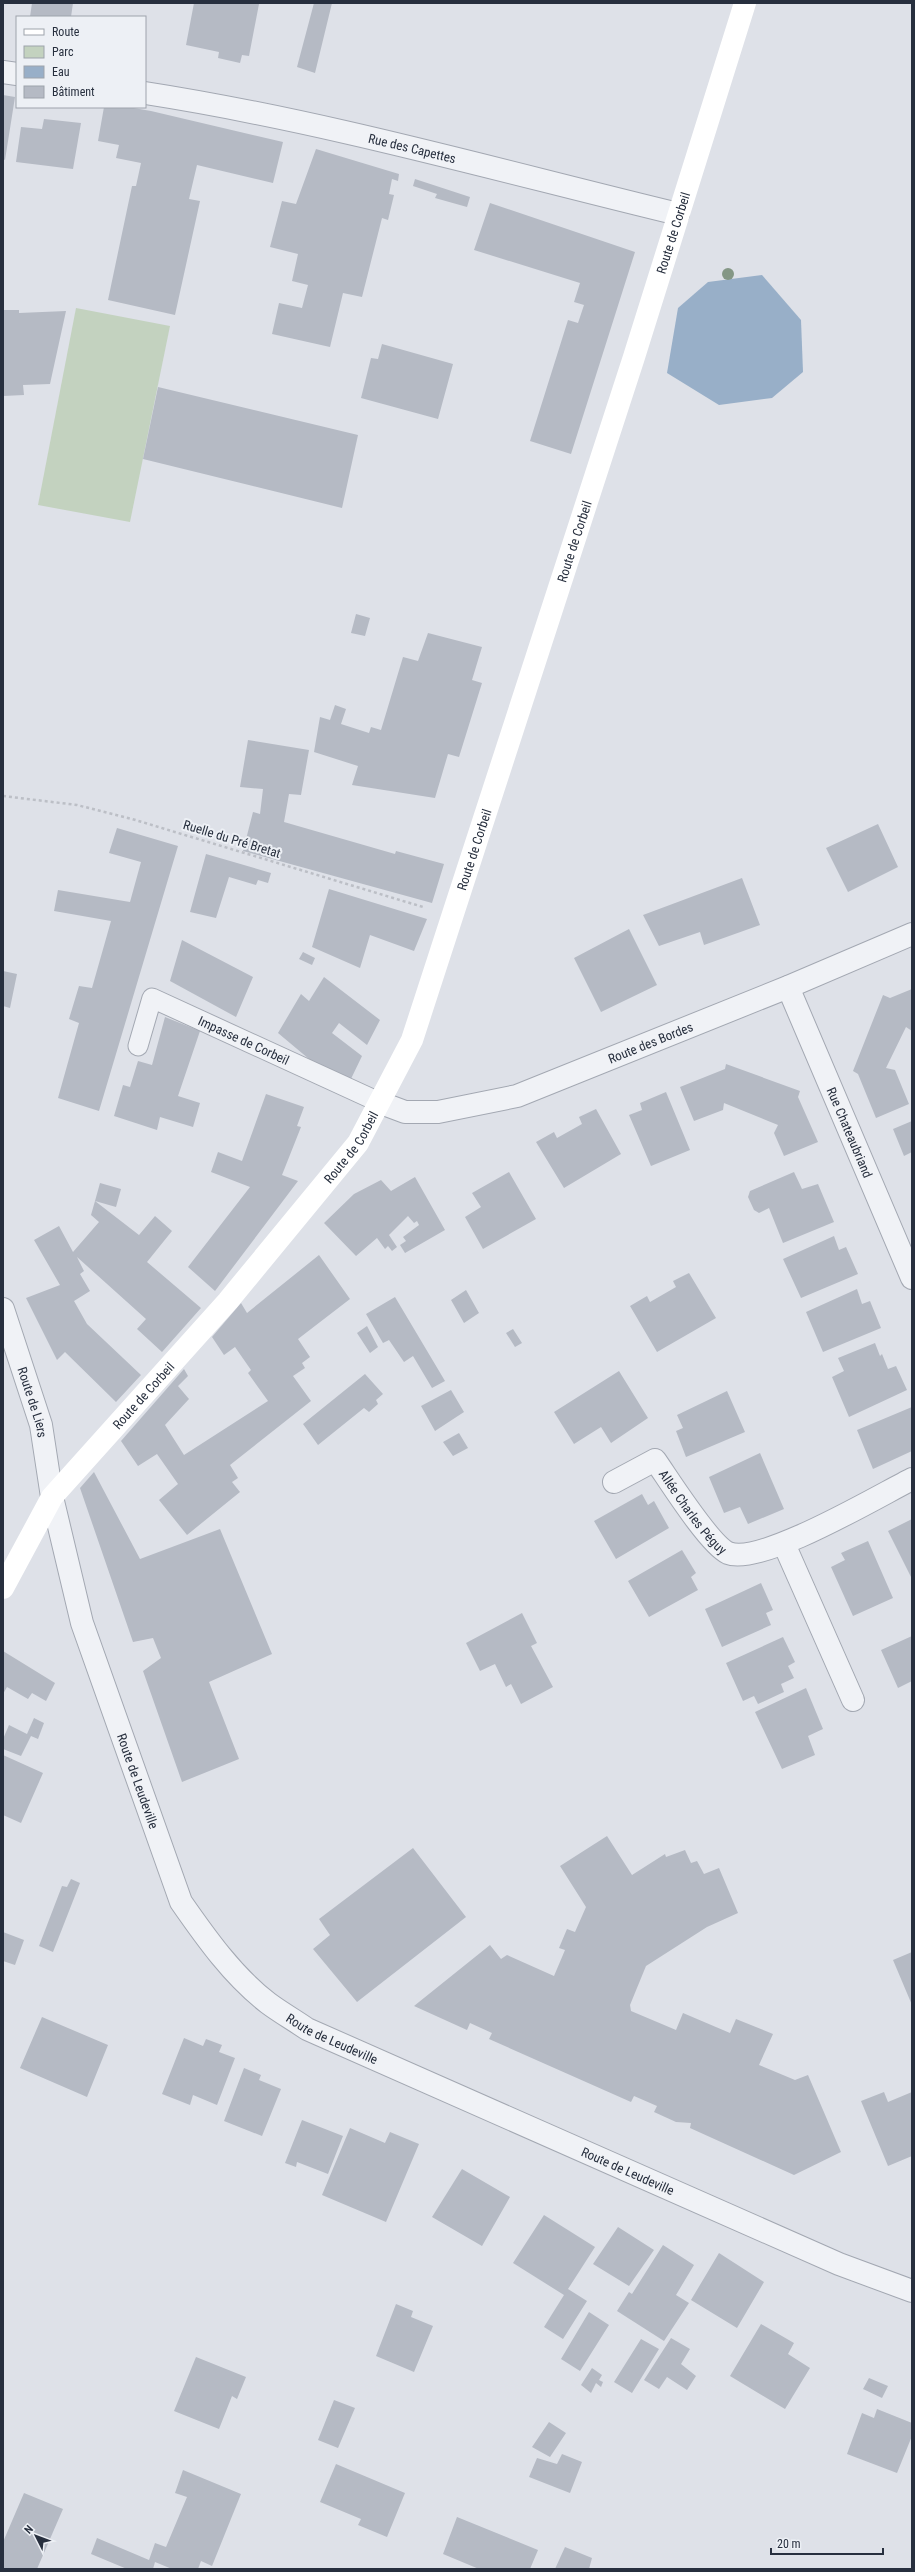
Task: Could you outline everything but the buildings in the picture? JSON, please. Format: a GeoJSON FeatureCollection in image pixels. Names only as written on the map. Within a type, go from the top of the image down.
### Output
{"type":"FeatureCollection","features":[{"type":"Feature","properties":{"kind":"street","name":"Route de Corbeil"},"geometry":{"type":"LineString","coordinates":[[3,1588],[52,1497],[228,1301],[302,1214],[358,1143],[381,1103],[412,1040],[634,357],[745,3]]}},
{"type":"Feature","properties":{"kind":"street"},"geometry":{"type":"LineString","coordinates":[[3,72],[16,74]]}},
{"type":"Feature","properties":{"kind":"street","name":"Rue des Capettes"},"geometry":{"type":"LineString","coordinates":[[146,93],[203,102],[381,138],[678,214]]}},
{"type":"Feature","properties":{"kind":"street","name":"Route des Bordes"},"geometry":{"type":"LineString","coordinates":[[381,1103],[405,1112],[438,1112],[516,1096],[788,987],[912,934]]}},
{"type":"Feature","properties":{"kind":"street","name":"Rue Chateaubriand"},"geometry":{"type":"LineString","coordinates":[[788,987],[910,1270]]}},
{"type":"Feature","properties":{"kind":"street","name":"Route de Liers"},"geometry":{"type":"LineString","coordinates":[[3,1309],[41,1425],[52,1497]]}},
{"type":"Feature","properties":{"kind":"street","name":"Allée Charles Péguy"},"geometry":{"type":"LineString","coordinates":[[614,1482],[655,1460],[715,1542],[729,1553],[749,1554],[784,1544],[912,1479]]}},
{"type":"Feature","properties":{"kind":"street","name":"Route de Leudeville"},"geometry":{"type":"LineString","coordinates":[[52,1497],[82,1623],[182,1902],[205,1937],[234,1971],[267,2002],[314,2032],[839,2264],[912,2292]]}},
{"type":"Feature","properties":{"kind":"street"},"geometry":{"type":"LineString","coordinates":[[784,1544],[853,1700]]}},
{"type":"Feature","properties":{"kind":"lane","name":"Impasse de Corbeil"},"geometry":{"type":"LineString","coordinates":[[138,1046],[152,998],[381,1103]]}},
{"type":"Feature","properties":{"kind":"path","name":"Ruelle du Pré Bretat"},"geometry":{"type":"LineString","coordinates":[[3,796],[77,805],[132,819],[452,916]]}},
{"type":"Feature","properties":{"kind":"green space"},"geometry":{"type":"Polygon","coordinates":[[[76,308],[170,326],[130,522],[38,505],[76,308]]]}},
{"type":"Feature","properties":{"kind":"water"},"geometry":{"type":"Polygon","coordinates":[[[762,275],[801,320],[803,372],[772,398],[719,405],[667,373],[678,308],[708,282],[762,275]]]}}]}
